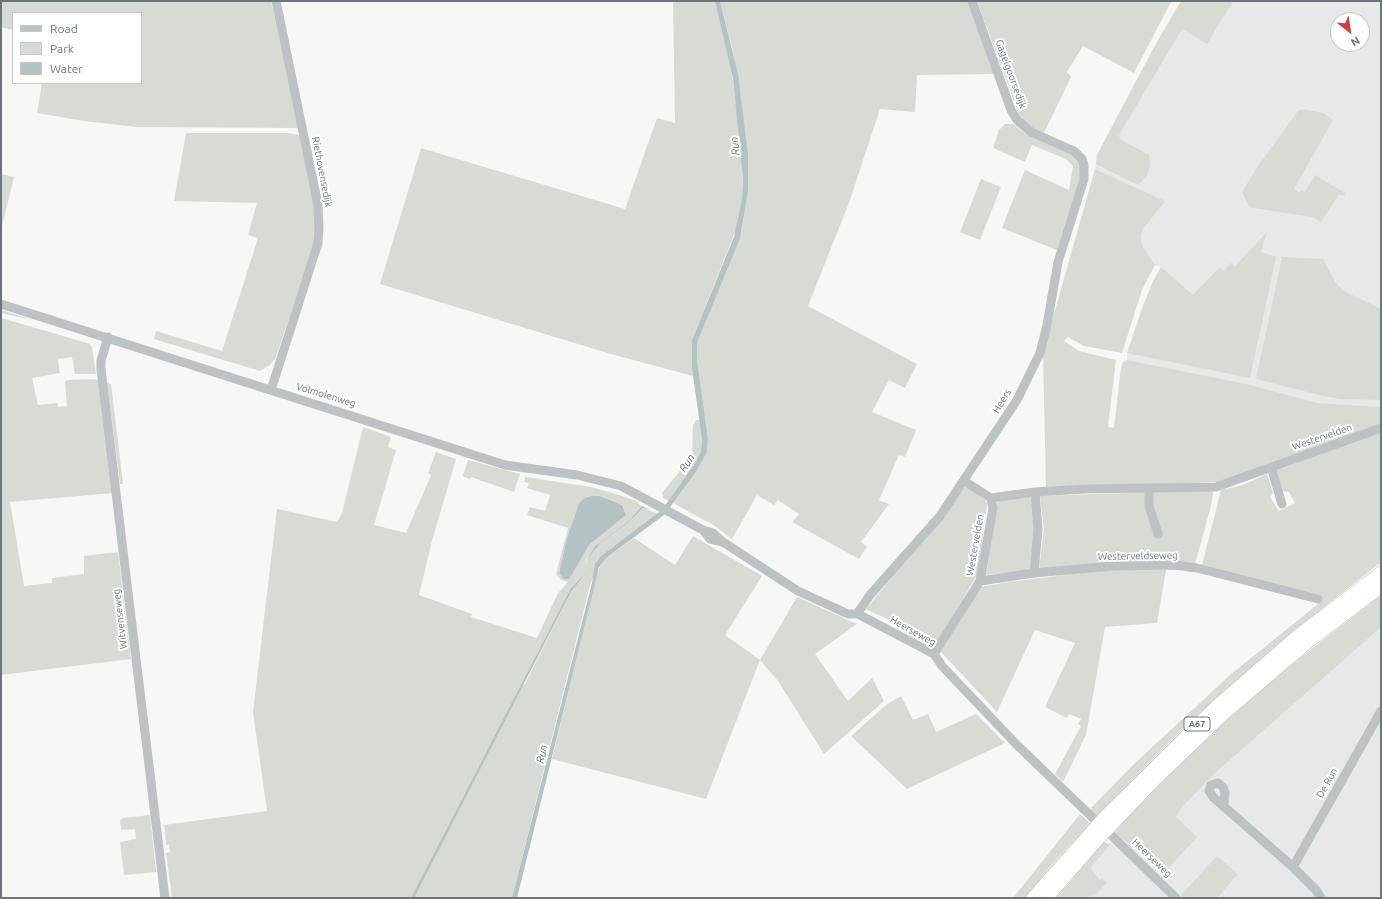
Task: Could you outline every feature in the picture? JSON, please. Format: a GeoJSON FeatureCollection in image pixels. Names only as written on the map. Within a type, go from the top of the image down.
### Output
{"type":"FeatureCollection","features":[{"type":"Feature","properties":{"kind":"highway","name":"A67"},"geometry":{"type":"LineString","coordinates":[[1033,898],[1105,816],[1215,708],[1299,635],[1381,573]]}},
{"type":"Feature","properties":{"kind":"highway","name":"A67"},"geometry":{"type":"LineString","coordinates":[[1046,898],[1096,841],[1154,780],[1222,715],[1305,644],[1381,586]]}},
{"type":"Feature","properties":{"kind":"street","name":"Riethovensedijk"},"geometry":{"type":"LineString","coordinates":[[271,390],[318,243],[319,229],[318,205],[276,1]]}},
{"type":"Feature","properties":{"kind":"street","name":"Gagelgoorsedijk"},"geometry":{"type":"LineString","coordinates":[[972,1],[1011,110],[1017,120],[1031,132],[1074,151],[1087,165]]}},
{"type":"Feature","properties":{"kind":"street","name":"Heers"},"geometry":{"type":"LineString","coordinates":[[858,614],[870,595],[940,516],[1017,400],[1040,353],[1047,325],[1056,268],[1087,165]]}},
{"type":"Feature","properties":{"kind":"street","name":"Volmolenweg"},"geometry":{"type":"LineString","coordinates":[[1,304],[505,465],[607,481],[646,498]]}},
{"type":"Feature","properties":{"kind":"street","name":"Witvenseweg"},"geometry":{"type":"LineString","coordinates":[[108,337],[101,361],[101,369],[165,898]]}},
{"type":"Feature","properties":{"kind":"street","name":"Westervelden"},"geometry":{"type":"LineString","coordinates":[[934,654],[980,581],[992,508],[991,498],[1035,492],[1216,487],[1381,428]]}},
{"type":"Feature","properties":{"kind":"street"},"geometry":{"type":"LineString","coordinates":[[1271,467],[1282,504]]}},
{"type":"Feature","properties":{"kind":"street"},"geometry":{"type":"LineString","coordinates":[[964,482],[991,498]]}},
{"type":"Feature","properties":{"kind":"street"},"geometry":{"type":"LineString","coordinates":[[1149,488],[1149,506],[1158,534]]}},
{"type":"Feature","properties":{"kind":"street"},"geometry":{"type":"LineString","coordinates":[[1034,573],[1038,529],[1035,492]]}},
{"type":"Feature","properties":{"kind":"street","name":"Heerseweg"},"geometry":{"type":"LineString","coordinates":[[646,498],[670,510],[703,530],[710,539],[723,542],[798,591],[848,614],[858,614],[934,654],[942,666],[1017,745],[1094,819]]}},
{"type":"Feature","properties":{"kind":"street","name":"Westerveldseweg"},"geometry":{"type":"LineString","coordinates":[[980,581],[1034,573],[1114,566],[1174,565],[1197,568],[1318,599]]}},
{"type":"Feature","properties":{"kind":"street","name":"De Run"},"geometry":{"type":"LineString","coordinates":[[1293,867],[1381,711]]}},
{"type":"Feature","properties":{"kind":"street"},"geometry":{"type":"LineString","coordinates":[[1224,804],[1293,867],[1316,890],[1321,898]]}},
{"type":"Feature","properties":{"kind":"street","name":"Heerseweg"},"geometry":{"type":"LineString","coordinates":[[1112,836],[1176,898]]}},
{"type":"Feature","properties":{"kind":"shaded area"},"geometry":{"type":"Polygon","coordinates":[[[1181,1],[1381,1],[1381,407],[1318,403],[1247,384],[1127,360],[1128,350],[1143,306],[1161,267],[1155,265],[1145,253],[1142,246],[1141,236],[1143,229],[1164,201],[1095,169],[1097,155],[1153,49],[1181,1]]]}},
{"type":"Feature","properties":{"kind":"shaded area"},"geometry":{"type":"Polygon","coordinates":[[[1381,616],[1381,892],[1377,898],[1059,898],[1105,846],[1381,616]]]}},
{"type":"Feature","properties":{"kind":"green space"},"geometry":{"type":"Polygon","coordinates":[[[1,1],[271,1],[298,128],[136,127],[84,121],[37,113],[42,84],[142,84],[142,12],[12,12],[12,30],[1,27],[1,1]]]}},
{"type":"Feature","properties":{"kind":"green space"},"geometry":{"type":"Polygon","coordinates":[[[673,1],[715,1],[731,65],[743,160],[742,199],[736,230],[692,340],[693,376],[611,354],[380,284],[421,148],[625,209],[657,118],[675,123],[673,1]]]}},
{"type":"Feature","properties":{"kind":"green space"},"geometry":{"type":"Polygon","coordinates":[[[720,1],[968,1],[994,74],[917,75],[915,112],[880,109],[849,203],[808,306],[917,364],[905,388],[889,380],[872,412],[916,430],[905,457],[899,455],[879,500],[889,504],[861,542],[867,547],[859,559],[792,522],[799,514],[778,500],[774,505],[757,495],[732,539],[715,526],[673,503],[696,472],[707,452],[708,439],[697,359],[697,343],[742,228],[748,192],[741,98],[733,52],[720,1]]]}},
{"type":"Feature","properties":{"kind":"green space"},"geometry":{"type":"Polygon","coordinates":[[[977,1],[1171,2],[1134,73],[1083,46],[1067,72],[1071,77],[1044,133],[1031,128],[1019,115],[977,1]]]}},
{"type":"Feature","properties":{"kind":"green space"},"geometry":{"type":"Polygon","coordinates":[[[1181,1],[1233,1],[1207,44],[1182,29],[1119,135],[1120,139],[1149,155],[1150,165],[1147,176],[1138,185],[1096,164],[1097,155],[1153,49],[1181,1]]]}},
{"type":"Feature","properties":{"kind":"green space"},"geometry":{"type":"Polygon","coordinates":[[[1301,109],[1324,113],[1333,120],[1294,189],[1300,193],[1301,190],[1305,192],[1315,175],[1345,193],[1344,196],[1339,194],[1321,222],[1312,217],[1253,208],[1249,206],[1242,192],[1258,166],[1301,109]]]}},
{"type":"Feature","properties":{"kind":"green space"},"geometry":{"type":"Polygon","coordinates":[[[1005,124],[1013,124],[1026,134],[1070,151],[1082,166],[1079,182],[1057,250],[1002,228],[1025,170],[1069,190],[1073,166],[1066,159],[1032,145],[1025,162],[993,148],[999,130],[1005,124]]]}},
{"type":"Feature","properties":{"kind":"green space"},"geometry":{"type":"Polygon","coordinates":[[[186,133],[287,133],[299,135],[315,210],[316,220],[314,243],[276,357],[270,365],[260,371],[154,339],[156,331],[222,351],[258,238],[248,235],[257,203],[174,201],[186,133]]]}},
{"type":"Feature","properties":{"kind":"green space"},"geometry":{"type":"Polygon","coordinates":[[[1095,169],[1165,201],[1143,229],[1141,236],[1142,246],[1155,265],[1142,290],[1122,353],[1084,346],[1068,337],[1064,341],[1079,351],[1116,360],[1108,427],[1114,428],[1121,367],[1123,362],[1127,360],[1247,384],[1318,403],[1381,407],[1381,426],[1235,478],[1217,482],[1046,488],[1043,353],[1095,169]]]}},
{"type":"Feature","properties":{"kind":"green space"},"geometry":{"type":"Polygon","coordinates":[[[1,174],[14,177],[1,230],[1,174]]]}},
{"type":"Feature","properties":{"kind":"green space"},"geometry":{"type":"Polygon","coordinates":[[[981,179],[1001,187],[980,240],[960,232],[981,179]]]}},
{"type":"Feature","properties":{"kind":"green space"},"geometry":{"type":"Polygon","coordinates":[[[1267,232],[1261,252],[1276,257],[1250,378],[1127,353],[1143,306],[1153,281],[1161,267],[1193,295],[1220,267],[1223,271],[1231,263],[1235,266],[1267,232]]]}},
{"type":"Feature","properties":{"kind":"green space"},"geometry":{"type":"Polygon","coordinates":[[[1282,257],[1323,259],[1336,283],[1344,291],[1381,309],[1381,400],[1341,399],[1323,396],[1256,379],[1282,257]]]}},
{"type":"Feature","properties":{"kind":"green space"},"geometry":{"type":"Polygon","coordinates":[[[1,310],[33,320],[1,313],[1,310]]]}},
{"type":"Feature","properties":{"kind":"green space"},"geometry":{"type":"Polygon","coordinates":[[[1,318],[90,344],[92,347],[96,374],[75,374],[72,357],[58,359],[60,373],[32,378],[38,405],[58,403],[58,407],[67,406],[65,382],[67,380],[95,379],[99,381],[113,493],[10,502],[24,586],[52,583],[52,578],[84,574],[84,556],[118,552],[131,659],[1,675],[1,318]]]}},
{"type":"Feature","properties":{"kind":"green space"},"geometry":{"type":"Polygon","coordinates":[[[107,383],[111,384],[123,484],[120,484],[107,383]]]}},
{"type":"Feature","properties":{"kind":"green space"},"geometry":{"type":"Polygon","coordinates":[[[696,420],[700,420],[702,439],[701,451],[696,462],[669,501],[663,498],[662,493],[684,466],[692,453],[693,425],[696,420]]]}},
{"type":"Feature","properties":{"kind":"green space"},"geometry":{"type":"Polygon","coordinates":[[[363,427],[391,437],[388,447],[396,450],[374,525],[406,533],[431,475],[428,473],[436,452],[456,459],[432,541],[419,595],[472,614],[471,617],[537,638],[558,593],[568,582],[561,580],[556,574],[568,528],[527,515],[530,507],[545,511],[550,495],[527,488],[529,483],[524,482],[525,477],[591,487],[636,501],[642,507],[630,520],[595,546],[586,559],[585,564],[597,545],[630,521],[643,508],[658,514],[601,556],[590,585],[512,898],[172,898],[166,853],[170,852],[169,844],[166,845],[164,825],[267,811],[253,712],[277,509],[337,522],[342,513],[363,427]],[[591,496],[579,503],[567,538],[559,573],[573,573],[589,545],[626,515],[622,505],[600,496],[591,496]],[[587,570],[571,588],[521,687],[525,684],[571,592],[587,570]]]}},
{"type":"Feature","properties":{"kind":"green space"},"geometry":{"type":"Polygon","coordinates":[[[1381,431],[1381,562],[1323,608],[1188,723],[1097,816],[1089,810],[1134,764],[1230,675],[1318,604],[1319,597],[1202,565],[1221,490],[1243,485],[1267,474],[1273,493],[1270,497],[1279,511],[1295,503],[1289,492],[1281,491],[1275,471],[1381,431]]]}},
{"type":"Feature","properties":{"kind":"green space"},"geometry":{"type":"Polygon","coordinates":[[[468,460],[520,474],[514,492],[471,477],[470,479],[464,477],[463,475],[468,460]]]}},
{"type":"Feature","properties":{"kind":"green space"},"geometry":{"type":"Polygon","coordinates":[[[965,487],[969,487],[984,498],[987,503],[978,573],[935,647],[921,635],[866,609],[965,487]]]}},
{"type":"Feature","properties":{"kind":"green space"},"geometry":{"type":"Polygon","coordinates":[[[1212,490],[1211,506],[1195,564],[1039,570],[1044,530],[1040,496],[1212,490]]]}},
{"type":"Feature","properties":{"kind":"green space"},"geometry":{"type":"Polygon","coordinates":[[[1032,496],[1036,532],[1030,570],[986,575],[997,503],[1001,498],[1032,496]]]}},
{"type":"Feature","properties":{"kind":"green space"},"geometry":{"type":"Polygon","coordinates":[[[693,536],[762,576],[725,635],[760,660],[706,799],[552,759],[594,584],[601,564],[606,558],[634,538],[675,565],[693,536]]]}},
{"type":"Feature","properties":{"kind":"green space"},"geometry":{"type":"Polygon","coordinates":[[[1152,567],[1166,570],[1157,623],[1105,627],[1086,735],[1063,782],[1055,774],[1081,726],[1078,724],[1081,719],[1069,714],[1067,718],[1045,707],[1075,643],[1035,630],[997,712],[941,652],[979,587],[1097,571],[1152,567]]]}},
{"type":"Feature","properties":{"kind":"green space"},"geometry":{"type":"Polygon","coordinates":[[[1381,595],[1381,627],[1215,773],[1182,807],[1176,817],[1197,837],[1162,875],[1137,849],[1114,833],[1122,822],[1188,756],[1229,718],[1283,671],[1381,595]]]}},
{"type":"Feature","properties":{"kind":"green space"},"geometry":{"type":"Polygon","coordinates":[[[797,597],[857,624],[815,654],[848,701],[872,678],[884,701],[824,754],[778,681],[760,660],[797,597]]]}},
{"type":"Feature","properties":{"kind":"green space"},"geometry":{"type":"Polygon","coordinates":[[[901,696],[913,720],[928,714],[936,732],[976,714],[1005,743],[907,789],[851,736],[886,705],[901,696]]]}},
{"type":"Feature","properties":{"kind":"green space"},"geometry":{"type":"Polygon","coordinates":[[[1080,814],[1090,823],[1049,868],[1025,898],[1013,898],[1080,814]]]}},
{"type":"Feature","properties":{"kind":"green space"},"geometry":{"type":"Polygon","coordinates":[[[150,815],[156,872],[124,875],[120,842],[136,839],[135,829],[121,830],[120,820],[123,818],[150,815]]]}},
{"type":"Feature","properties":{"kind":"green space"},"geometry":{"type":"Polygon","coordinates":[[[1104,842],[1110,845],[1090,868],[1100,880],[1102,878],[1107,883],[1093,897],[1092,895],[1089,898],[1056,898],[1104,842]]]}},
{"type":"Feature","properties":{"kind":"green space"},"geometry":{"type":"Polygon","coordinates":[[[1217,856],[1238,874],[1217,898],[1183,898],[1181,895],[1217,856]]]}},
{"type":"Feature","properties":{"kind":"water"},"geometry":{"type":"Polygon","coordinates":[[[715,1],[720,1],[738,74],[748,155],[748,192],[740,238],[697,343],[697,359],[708,439],[707,452],[696,472],[664,515],[606,558],[599,567],[517,898],[512,898],[592,583],[595,564],[601,556],[662,510],[696,462],[701,451],[702,439],[692,368],[692,340],[734,237],[742,199],[743,177],[733,78],[715,1]]]}},
{"type":"Feature","properties":{"kind":"water"},"geometry":{"type":"Polygon","coordinates":[[[591,496],[600,496],[622,505],[626,515],[589,545],[569,579],[564,579],[559,573],[567,538],[579,503],[583,499],[591,496]]]}},
{"type":"Feature","properties":{"kind":"water"},"geometry":{"type":"Polygon","coordinates":[[[642,506],[650,510],[643,508],[630,521],[600,543],[584,564],[595,546],[630,520],[642,506]]]}},
{"type":"Feature","properties":{"kind":"water"},"geometry":{"type":"Polygon","coordinates":[[[588,570],[571,592],[414,898],[411,898],[571,588],[588,570]]]}},
{"type":"Feature","properties":{"kind":"water label","name":"Run"},"geometry":{"type":"Point","coordinates":[735,146]}},
{"type":"Feature","properties":{"kind":"water label","name":"Run"},"geometry":{"type":"Point","coordinates":[687,463]}},
{"type":"Feature","properties":{"kind":"water label","name":"Run"},"geometry":{"type":"Point","coordinates":[542,754]}}]}
